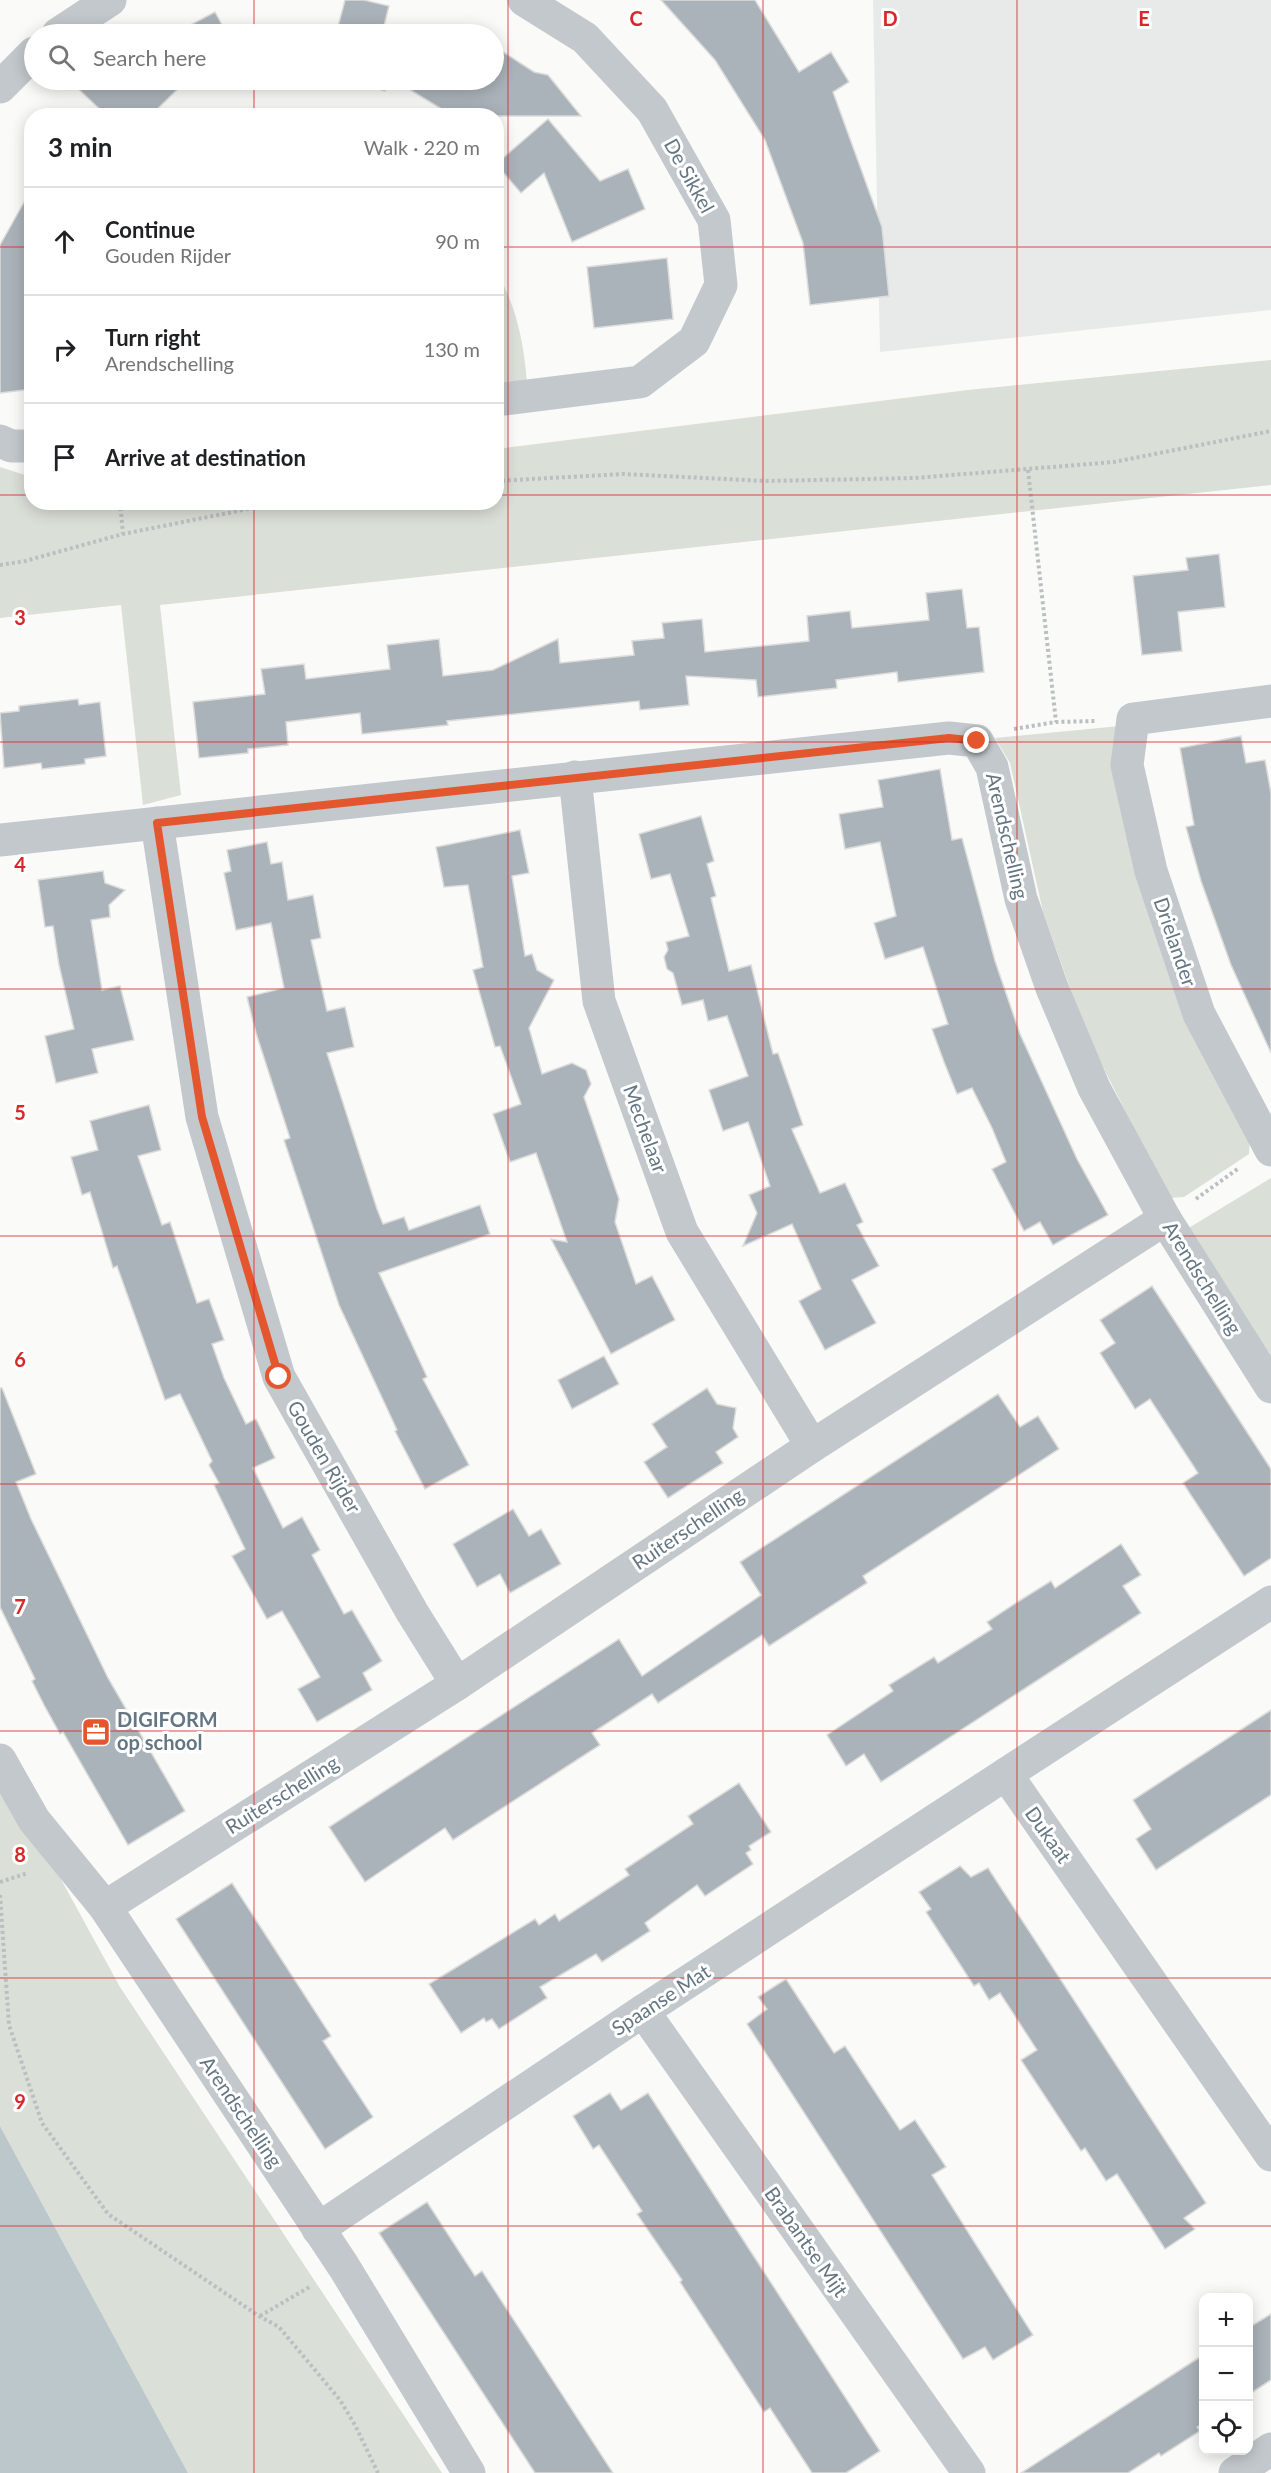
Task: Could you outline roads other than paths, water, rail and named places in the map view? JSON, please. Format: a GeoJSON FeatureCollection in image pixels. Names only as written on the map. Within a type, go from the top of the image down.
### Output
{"type":"FeatureCollection","features":[{"type":"Feature","properties":{"kind":"street"},"geometry":{"type":"LineString","coordinates":[[73,24],[110,0]]}},
{"type":"Feature","properties":{"kind":"street","name":"De Sikkel"},"geometry":{"type":"LineString","coordinates":[[504,399],[640,382],[694,341],[721,285],[714,220],[652,110],[585,38],[524,0]]}},
{"type":"Feature","properties":{"kind":"street"},"geometry":{"type":"LineString","coordinates":[[0,87],[24,63]]}},
{"type":"Feature","properties":{"kind":"street"},"geometry":{"type":"LineString","coordinates":[[0,441],[11,446],[24,446]]}},
{"type":"Feature","properties":{"kind":"street","name":"Drielander"},"geometry":{"type":"LineString","coordinates":[[1270,1147],[1199,1014],[1151,871],[1127,765],[1134,719],[1271,701]]}},
{"type":"Feature","properties":{"kind":"street","name":"Arendschelling"},"geometry":{"type":"LineString","coordinates":[[575,777],[949,738],[977,741],[992,767],[1022,899],[1052,988],[1094,1088],[1166,1220],[1271,1387]]}},
{"type":"Feature","properties":{"kind":"street"},"geometry":{"type":"LineString","coordinates":[[0,840],[575,777]]}},
{"type":"Feature","properties":{"kind":"street","name":"Mechelaar"},"geometry":{"type":"LineString","coordinates":[[575,777],[599,1001],[682,1232],[812,1446]]}},
{"type":"Feature","properties":{"kind":"street","name":"Gouden Rijder"},"geometry":{"type":"LineString","coordinates":[[157,823],[202,1117],[279,1377],[412,1612],[457,1684]]}},
{"type":"Feature","properties":{"kind":"street","name":"Ruiterschelling"},"geometry":{"type":"LineString","coordinates":[[105,1906],[457,1684],[812,1446],[1166,1220]]}},
{"type":"Feature","properties":{"kind":"street"},"geometry":{"type":"LineString","coordinates":[[1006,1774],[1271,1602]]}},
{"type":"Feature","properties":{"kind":"street","name":"Arendschelling"},"geometry":{"type":"LineString","coordinates":[[0,1760],[34,1820],[105,1906],[344,2267],[469,2473]]}},
{"type":"Feature","properties":{"kind":"street","name":"Spaanse Mat"},"geometry":{"type":"LineString","coordinates":[[318,2229],[643,2011],[1006,1774]]}},
{"type":"Feature","properties":{"kind":"street","name":"Dukaat"},"geometry":{"type":"LineString","coordinates":[[1006,1774],[1271,2156]]}},
{"type":"Feature","properties":{"kind":"street","name":"Brabantse Mijt"},"geometry":{"type":"LineString","coordinates":[[643,2011],[969,2473]]}},
{"type":"Feature","properties":{"kind":"street"},"geometry":{"type":"LineString","coordinates":[[1235,2473],[1271,2449]]}},
{"type":"Feature","properties":{"kind":"place","name":"DIGIFORM op school"},"geometry":{"type":"Point","coordinates":[96,1732]}}]}
